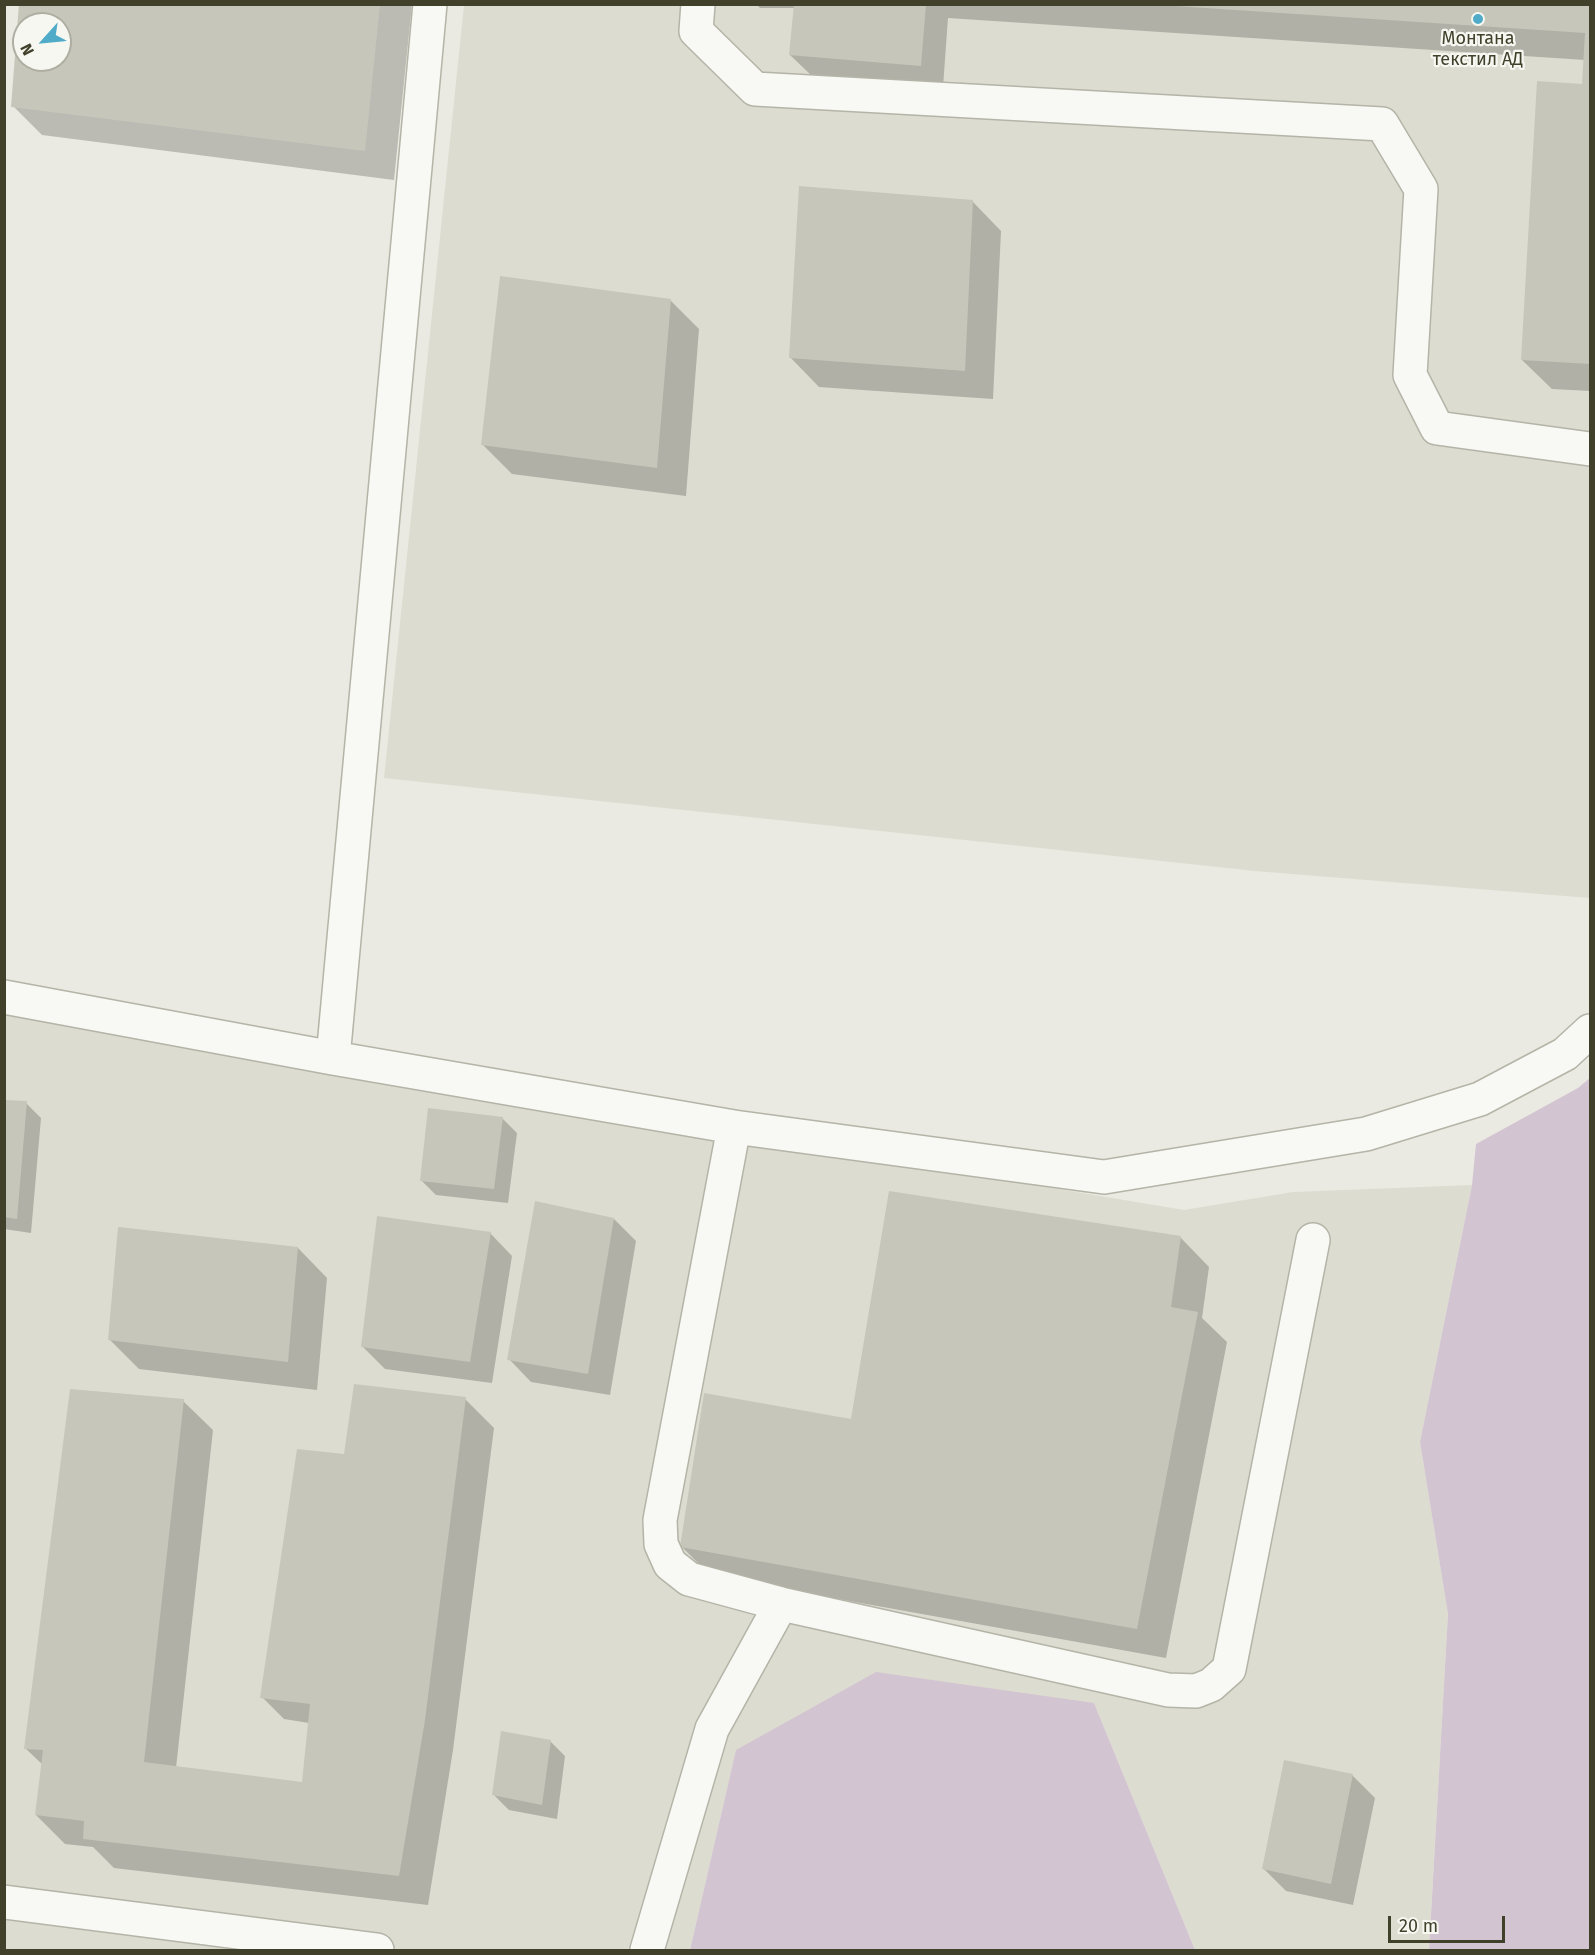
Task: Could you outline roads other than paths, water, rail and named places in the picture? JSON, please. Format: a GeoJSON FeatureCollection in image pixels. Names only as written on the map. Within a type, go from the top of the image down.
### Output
{"type":"FeatureCollection","features":[{"type":"Feature","properties":{"kind":"lane"},"geometry":{"type":"LineString","coordinates":[[333,1058],[430,4]]}},
{"type":"Feature","properties":{"kind":"lane"},"geometry":{"type":"LineString","coordinates":[[698,4],[696,31],[755,89],[1382,124],[1421,189],[1410,375],[1437,428],[1590,448]]}},
{"type":"Feature","properties":{"kind":"lane"},"geometry":{"type":"LineString","coordinates":[[4,997],[333,1058],[734,1127],[1104,1177],[1366,1134],[1480,1099],[1565,1053],[1590,1031]]}},
{"type":"Feature","properties":{"kind":"lane"},"geometry":{"type":"LineString","coordinates":[[734,1127],[660,1520],[662,1544],[670,1564],[689,1579],[781,1604],[1168,1690],[1196,1691],[1211,1685],[1229,1669],[1313,1240]]}},
{"type":"Feature","properties":{"kind":"lane"},"geometry":{"type":"LineString","coordinates":[[647,1950],[712,1729],[781,1604]]}},
{"type":"Feature","properties":{"kind":"lane"},"geometry":{"type":"LineString","coordinates":[[4,1902],[377,1950]]}},
{"type":"Feature","properties":{"kind":"place","name":"Монтана текстил АД"},"geometry":{"type":"Point","coordinates":[1478,19]}}]}
